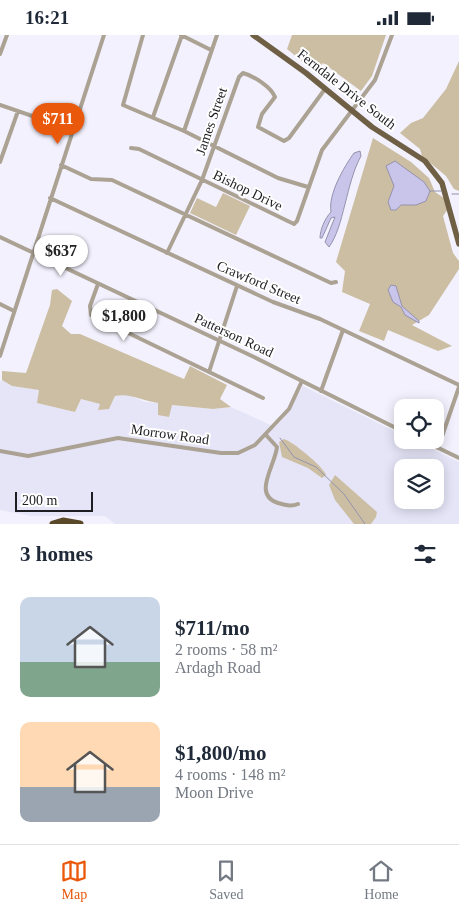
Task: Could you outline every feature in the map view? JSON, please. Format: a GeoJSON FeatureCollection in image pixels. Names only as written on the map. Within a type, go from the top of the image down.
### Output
{"type":"FeatureCollection","features":[{"type":"Feature","properties":{"kind":"highway"},"geometry":{"type":"LineString","coordinates":[[54,524],[63,521],[80,524]]}},
{"type":"Feature","properties":{"kind":"main road","name":"Ferndale Drive South"},"geometry":{"type":"LineString","coordinates":[[253,35],[281,53],[351,111],[378,131],[417,154],[432,168],[442,183],[448,198],[459,244]]}},
{"type":"Feature","properties":{"kind":"street"},"geometry":{"type":"LineString","coordinates":[[0,54],[7,35]]}},
{"type":"Feature","properties":{"kind":"street"},"geometry":{"type":"LineString","coordinates":[[0,356],[32,252],[104,35]]}},
{"type":"Feature","properties":{"kind":"street"},"geometry":{"type":"LineString","coordinates":[[143,35],[123,105],[184,131],[278,178],[308,187]]}},
{"type":"Feature","properties":{"kind":"street"},"geometry":{"type":"LineString","coordinates":[[153,117],[181,35],[211,50]]}},
{"type":"Feature","properties":{"kind":"street"},"geometry":{"type":"LineString","coordinates":[[184,131],[217,35]]}},
{"type":"Feature","properties":{"kind":"street","name":"Bishop Drive"},"geometry":{"type":"LineString","coordinates":[[131,148],[139,149],[294,224],[297,221],[322,150],[375,80],[392,35]]}},
{"type":"Feature","properties":{"kind":"street","name":"James Street"},"geometry":{"type":"LineString","coordinates":[[167,253],[202,179],[238,77],[243,73],[273,92],[275,97],[262,113],[258,127],[284,141],[289,138],[325,89]]}},
{"type":"Feature","properties":{"kind":"street"},"geometry":{"type":"LineString","coordinates":[[0,105],[73,129]]}},
{"type":"Feature","properties":{"kind":"street"},"geometry":{"type":"LineString","coordinates":[[0,162],[18,111]]}},
{"type":"Feature","properties":{"kind":"street"},"geometry":{"type":"LineString","coordinates":[[61,165],[91,179],[112,180],[184,216],[331,283],[336,282]]}},
{"type":"Feature","properties":{"kind":"street","name":"Crawford Street"},"geometry":{"type":"LineString","coordinates":[[50,198],[238,286],[343,330],[459,386]]}},
{"type":"Feature","properties":{"kind":"street","name":"Patterson Road"},"geometry":{"type":"LineString","coordinates":[[0,237],[302,381],[394,427]]}},
{"type":"Feature","properties":{"kind":"street"},"geometry":{"type":"LineString","coordinates":[[98,284],[90,306],[91,315],[264,398]]}},
{"type":"Feature","properties":{"kind":"street"},"geometry":{"type":"LineString","coordinates":[[209,372],[238,286]]}},
{"type":"Feature","properties":{"kind":"street"},"geometry":{"type":"LineString","coordinates":[[0,304],[14,311]]}},
{"type":"Feature","properties":{"kind":"street"},"geometry":{"type":"LineString","coordinates":[[321,391],[343,330]]}},
{"type":"Feature","properties":{"kind":"street","name":"Morrow Road"},"geometry":{"type":"LineString","coordinates":[[0,451],[28,456],[118,439],[229,454],[248,450],[266,435],[289,409],[302,381]]}},
{"type":"Feature","properties":{"kind":"street"},"geometry":{"type":"LineString","coordinates":[[444,430],[459,386]]}},
{"type":"Feature","properties":{"kind":"street"},"geometry":{"type":"LineString","coordinates":[[266,435],[277,447],[265,488],[266,495],[271,501],[288,506],[298,504]]}},
{"type":"Feature","properties":{"kind":"street"},"geometry":{"type":"LineString","coordinates":[[440,449],[459,458]]}},
{"type":"Feature","properties":{"kind":"shaded area"},"geometry":{"type":"Polygon","coordinates":[[[292,35],[386,35],[372,76],[361,91],[323,63],[315,72],[287,49],[292,35]]]}},
{"type":"Feature","properties":{"kind":"shaded area"},"geometry":{"type":"Polygon","coordinates":[[[459,61],[459,191],[454,189],[446,176],[422,156],[420,149],[400,133],[411,123],[423,118],[446,89],[459,61]]]}},
{"type":"Feature","properties":{"kind":"shaded area"},"geometry":{"type":"Polygon","coordinates":[[[373,138],[411,162],[429,178],[435,192],[444,198],[448,209],[443,216],[453,253],[459,261],[459,269],[429,315],[412,325],[452,346],[438,351],[388,330],[384,341],[359,331],[370,304],[342,292],[345,271],[336,262],[373,138]]]}},
{"type":"Feature","properties":{"kind":"shaded area"},"geometry":{"type":"Polygon","coordinates":[[[360,151],[361,156],[352,179],[338,228],[329,247],[325,242],[335,217],[331,218],[322,238],[320,238],[320,235],[325,221],[331,212],[334,189],[354,153],[360,151]]]}},
{"type":"Feature","properties":{"kind":"shaded area"},"geometry":{"type":"Polygon","coordinates":[[[395,161],[424,182],[430,191],[426,201],[416,205],[401,205],[396,210],[391,210],[388,202],[394,186],[386,166],[395,161]]]}},
{"type":"Feature","properties":{"kind":"shaded area"},"geometry":{"type":"Polygon","coordinates":[[[223,193],[250,206],[236,235],[190,213],[197,198],[216,207],[223,193]]]}},
{"type":"Feature","properties":{"kind":"shaded area"},"geometry":{"type":"Polygon","coordinates":[[[391,285],[396,286],[402,306],[419,323],[405,315],[401,307],[393,302],[388,290],[391,285]]]}},
{"type":"Feature","properties":{"kind":"shaded area"},"geometry":{"type":"Polygon","coordinates":[[[57,289],[72,301],[62,326],[71,334],[80,334],[184,379],[190,366],[227,385],[220,399],[231,407],[213,409],[172,405],[169,417],[158,415],[158,403],[121,395],[115,396],[109,409],[98,410],[100,404],[81,399],[75,412],[37,403],[39,390],[12,386],[2,380],[2,371],[26,373],[50,305],[52,290],[57,289]]]}},
{"type":"Feature","properties":{"kind":"shaded area"},"geometry":{"type":"Polygon","coordinates":[[[2,380],[12,386],[39,390],[38,403],[75,412],[81,399],[100,404],[109,409],[115,396],[126,394],[145,402],[158,403],[159,415],[171,405],[213,409],[231,407],[275,427],[284,418],[303,386],[394,431],[394,449],[432,449],[459,462],[459,524],[115,524],[105,516],[31,516],[0,510],[0,382],[2,380]]]}},
{"type":"Feature","properties":{"kind":"shaded area"},"geometry":{"type":"Polygon","coordinates":[[[284,439],[294,444],[320,466],[326,475],[322,478],[308,468],[282,457],[279,442],[284,439]]]}},
{"type":"Feature","properties":{"kind":"shaded area"},"geometry":{"type":"Polygon","coordinates":[[[335,475],[377,512],[371,524],[354,524],[335,500],[329,485],[335,475]]]}},
{"type":"Feature","properties":{"kind":"waterway"},"geometry":{"type":"LineString","coordinates":[[430,191],[441,191]]}},
{"type":"Feature","properties":{"kind":"waterway"},"geometry":{"type":"LineString","coordinates":[[452,194],[459,194]]}},
{"type":"Feature","properties":{"kind":"waterway"},"geometry":{"type":"LineString","coordinates":[[280,438],[294,457],[316,467],[344,494],[365,524]]}}]}
